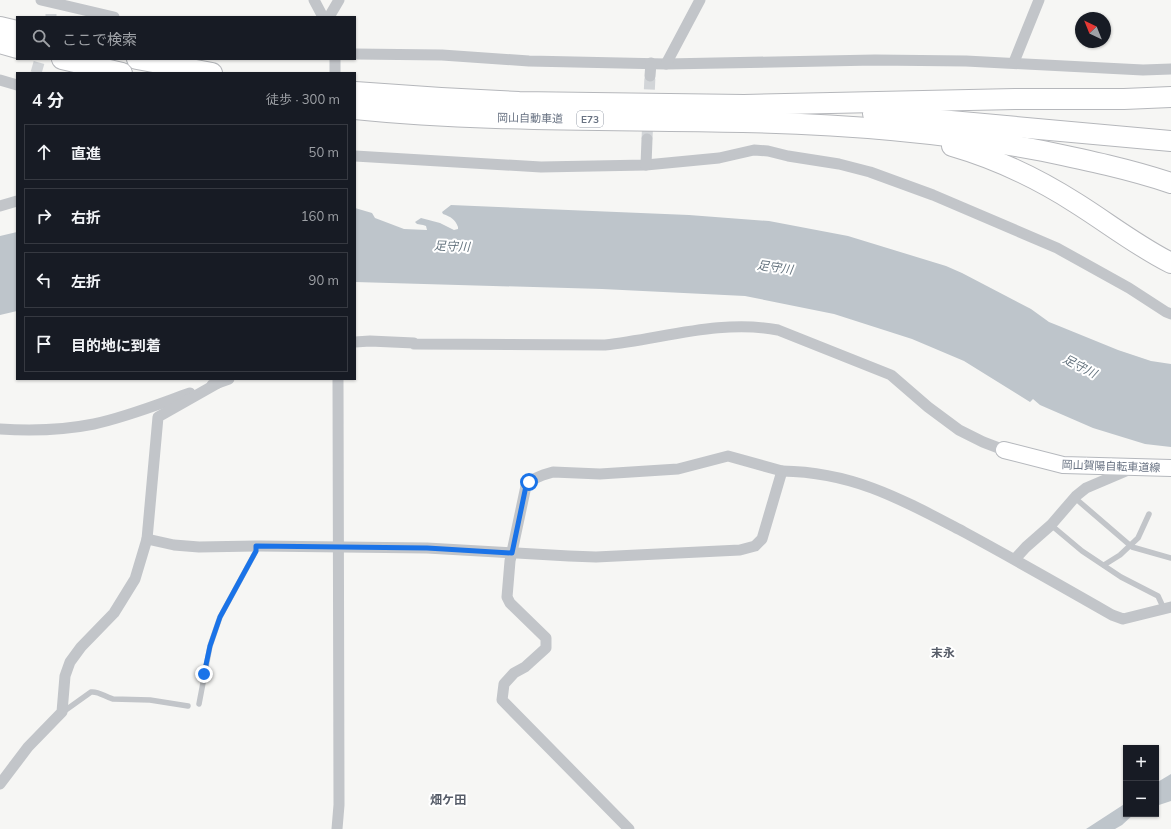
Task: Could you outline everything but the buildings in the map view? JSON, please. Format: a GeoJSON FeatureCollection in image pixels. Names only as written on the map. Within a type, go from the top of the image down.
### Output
{"type":"FeatureCollection","features":[{"type":"Feature","properties":{"kind":"highway"},"geometry":{"type":"LineString","coordinates":[[0,27],[16,31]]}},
{"type":"Feature","properties":{"kind":"highway"},"geometry":{"type":"LineString","coordinates":[[0,43],[16,48]]}},
{"type":"Feature","properties":{"kind":"highway"},"geometry":{"type":"LineString","coordinates":[[66,60],[118,72]]}},
{"type":"Feature","properties":{"kind":"highway"},"geometry":{"type":"LineString","coordinates":[[142,60],[207,72]]}},
{"type":"Feature","properties":{"kind":"highway","name":"岡山自動車道"},"geometry":{"type":"LineString","coordinates":[[356,92],[519,102],[744,104]]}},
{"type":"Feature","properties":{"kind":"highway"},"geometry":{"type":"LineString","coordinates":[[744,104],[1124,99],[1171,97]]}},
{"type":"Feature","properties":{"kind":"highway"},"geometry":{"type":"LineString","coordinates":[[744,104],[913,116],[1168,141]]}},
{"type":"Feature","properties":{"kind":"highway","name":"岡山自動車道"},"geometry":{"type":"LineString","coordinates":[[356,109],[438,115],[520,118],[826,125]]}},
{"type":"Feature","properties":{"kind":"highway"},"geometry":{"type":"LineString","coordinates":[[826,125],[897,130],[978,140],[1027,148],[1124,168],[1171,183]]}},
{"type":"Feature","properties":{"kind":"highway"},"geometry":{"type":"LineString","coordinates":[[826,125],[928,140],[969,151],[997,161],[1057,192],[1142,247],[1171,263]]}},
{"type":"Feature","properties":{"kind":"main road","name":"岡山賀陽自転車道線"},"geometry":{"type":"LineString","coordinates":[[1004,450],[1063,465],[1171,468]]}},
{"type":"Feature","properties":{"kind":"street"},"geometry":{"type":"LineString","coordinates":[[41,0],[53,9],[106,16]]}},
{"type":"Feature","properties":{"kind":"street"},"geometry":{"type":"LineString","coordinates":[[314,0],[322,16]]}},
{"type":"Feature","properties":{"kind":"street"},"geometry":{"type":"LineString","coordinates":[[330,16],[339,0]]}},
{"type":"Feature","properties":{"kind":"street"},"geometry":{"type":"LineString","coordinates":[[666,64],[700,0]]}},
{"type":"Feature","properties":{"kind":"street"},"geometry":{"type":"LineString","coordinates":[[1014,62],[1039,0]]}},
{"type":"Feature","properties":{"kind":"street"},"geometry":{"type":"LineString","coordinates":[[356,54],[442,55],[530,61],[666,64],[875,60],[1014,62],[1127,70],[1171,69]]}},
{"type":"Feature","properties":{"kind":"street"},"geometry":{"type":"LineString","coordinates":[[335,60],[336,72]]}},
{"type":"Feature","properties":{"kind":"street"},"geometry":{"type":"LineString","coordinates":[[650,76],[651,63]]}},
{"type":"Feature","properties":{"kind":"street"},"geometry":{"type":"LineString","coordinates":[[0,80],[16,85]]}},
{"type":"Feature","properties":{"kind":"street"},"geometry":{"type":"LineString","coordinates":[[646,165],[647,139]]}},
{"type":"Feature","properties":{"kind":"street"},"geometry":{"type":"LineString","coordinates":[[356,156],[541,167],[646,165],[719,158],[754,150],[818,160],[862,170],[933,195],[1057,248],[1129,288],[1171,314]]}},
{"type":"Feature","properties":{"kind":"street"},"geometry":{"type":"LineString","coordinates":[[0,206],[16,201]]}},
{"type":"Feature","properties":{"kind":"street"},"geometry":{"type":"LineString","coordinates":[[356,342],[370,341],[414,344],[604,345],[626,343],[707,329],[743,327],[768,328],[778,330],[891,375],[928,407],[955,427],[983,442],[1004,450]]}},
{"type":"Feature","properties":{"kind":"street"},"geometry":{"type":"LineString","coordinates":[[0,429],[54,429],[96,423],[124,416],[226,380]]}},
{"type":"Feature","properties":{"kind":"street"},"geometry":{"type":"LineString","coordinates":[[336,829],[339,805],[338,380]]}},
{"type":"Feature","properties":{"kind":"street"},"geometry":{"type":"LineString","coordinates":[[0,784],[28,747],[62,712],[65,676],[70,662],[81,647],[114,613],[135,579],[147,539],[158,417],[218,383]]}},
{"type":"Feature","properties":{"kind":"street"},"geometry":{"type":"LineString","coordinates":[[629,829],[502,700],[504,684],[514,673],[525,667],[546,648],[546,638],[510,603],[507,597],[512,553],[526,486],[529,482],[543,474],[553,472],[600,474],[678,469],[728,456],[782,471],[823,474],[864,484],[912,505],[1015,559],[1112,615],[1123,619],[1168,608]]}},
{"type":"Feature","properties":{"kind":"street"},"geometry":{"type":"LineString","coordinates":[[1015,559],[1051,525],[1075,498],[1091,486],[1134,468]]}},
{"type":"Feature","properties":{"kind":"street"},"geometry":{"type":"LineString","coordinates":[[147,539],[174,545],[199,547],[256,546],[427,548],[596,557],[740,550],[755,546],[762,539],[782,471]]}},
{"type":"Feature","properties":{"kind":"lane"},"geometry":{"type":"LineString","coordinates":[[1075,498],[1131,545],[1171,558]]}},
{"type":"Feature","properties":{"kind":"lane"},"geometry":{"type":"LineString","coordinates":[[1104,565],[1120,555],[1138,538],[1149,514]]}},
{"type":"Feature","properties":{"kind":"lane"},"geometry":{"type":"LineString","coordinates":[[1051,525],[1082,551],[1121,577],[1158,596],[1168,608]]}},
{"type":"Feature","properties":{"kind":"lane"},"geometry":{"type":"LineString","coordinates":[[199,704],[210,646],[220,617],[256,551],[256,546]]}},
{"type":"Feature","properties":{"kind":"lane"},"geometry":{"type":"LineString","coordinates":[[62,712],[91,692],[96,691],[108,698],[113,699],[150,700],[188,706]]}},
{"type":"Feature","properties":{"kind":"water","name":"足守川"},"geometry":{"type":"Polygon","coordinates":[[[451,205],[689,215],[769,221],[848,236],[946,266],[1031,309],[1049,322],[1118,350],[1151,361],[1171,364],[1171,447],[1145,444],[1093,428],[1040,405],[1033,399],[1030,402],[964,361],[912,339],[834,314],[745,296],[602,289],[356,282],[356,208],[372,213],[375,218],[404,229],[427,230],[426,226],[415,222],[421,218],[440,223],[454,230],[458,229],[456,222],[442,212],[451,205]]]}},
{"type":"Feature","properties":{"kind":"water"},"geometry":{"type":"Polygon","coordinates":[[[16,232],[16,311],[0,315],[0,236],[16,232]]]}},
{"type":"Feature","properties":{"kind":"water"},"geometry":{"type":"Polygon","coordinates":[[[1171,774],[1171,801],[1159,805],[1159,781],[1171,774]]]}},
{"type":"Feature","properties":{"kind":"water"},"geometry":{"type":"Polygon","coordinates":[[[1123,805],[1123,817],[1131,817],[1115,829],[1086,829],[1123,805]]]}},
{"type":"Feature","properties":{"kind":"tunnel"},"geometry":{"type":"LineString","coordinates":[[36,72],[40,60]]}},
{"type":"Feature","properties":{"kind":"tunnel"},"geometry":{"type":"LineString","coordinates":[[647,139],[650,76]]}},
{"type":"Feature","properties":{"kind":"district","name":"末永"},"geometry":{"type":"Point","coordinates":[943,652]}},
{"type":"Feature","properties":{"kind":"district","name":"畑ケ田"},"geometry":{"type":"Point","coordinates":[448,799]}},
{"type":"Feature","properties":{"kind":"route"},"geometry":{"type":"LineString","coordinates":[[204,674],[210,646],[220,617],[256,551],[256,546],[427,548],[512,553],[526,486],[529,482]]}}]}
